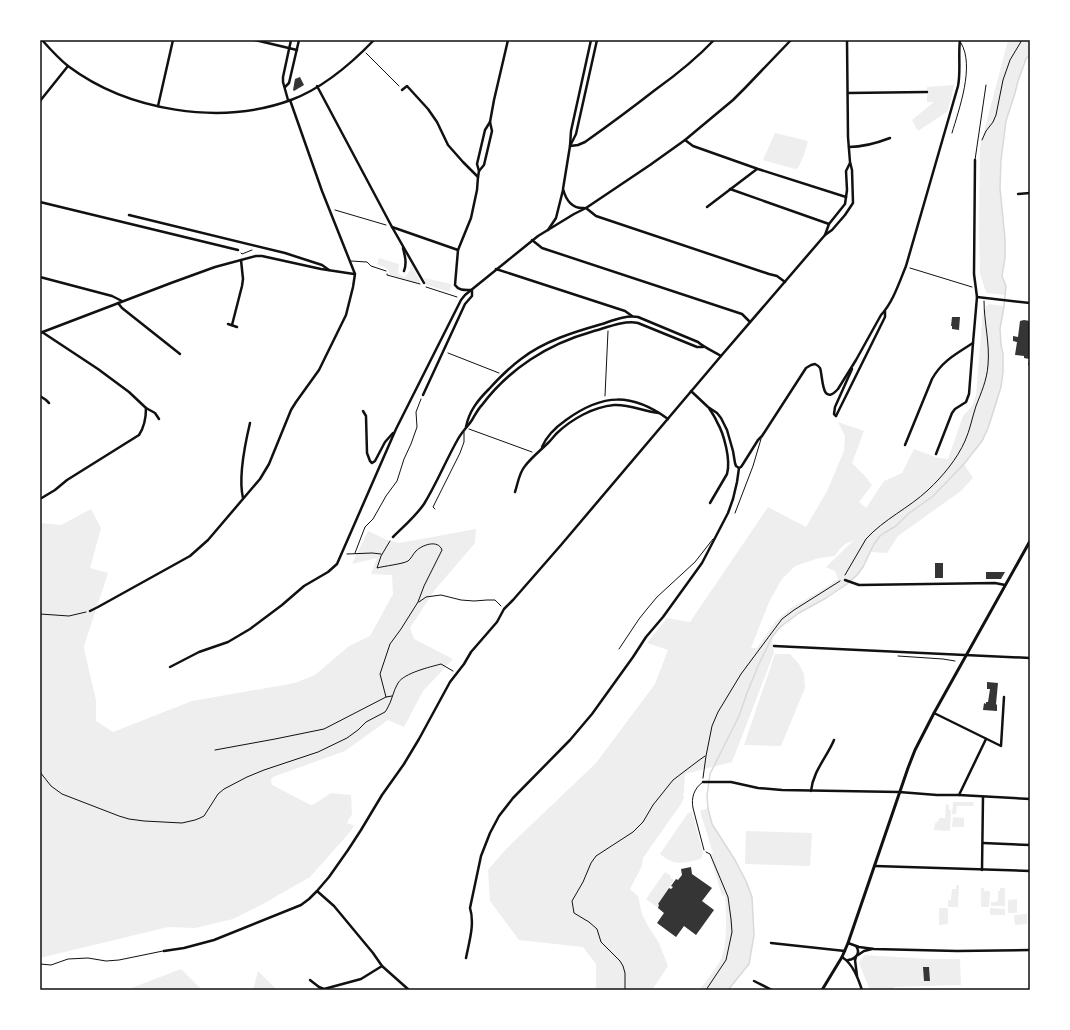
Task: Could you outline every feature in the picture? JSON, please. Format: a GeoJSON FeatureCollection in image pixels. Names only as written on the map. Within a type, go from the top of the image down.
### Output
{"type":"FeatureCollection","features":[{"type":"Feature","properties":{"kind":"street"},"geometry":{"type":"LineString","coordinates":[[43,40],[58,58],[68,66],[109,90],[138,101],[176,110],[226,112],[246,110],[289,100],[317,86],[340,71],[374,40]]}},
{"type":"Feature","properties":{"kind":"street"},"geometry":{"type":"LineString","coordinates":[[158,106],[173,40]]}},
{"type":"Feature","properties":{"kind":"street"},"geometry":{"type":"LineString","coordinates":[[255,40],[297,50]]}},
{"type":"Feature","properties":{"kind":"street"},"geometry":{"type":"LineString","coordinates":[[90,611],[190,556],[208,540],[260,479],[269,464],[291,410],[319,370],[346,315],[355,274],[283,82],[291,40]]}},
{"type":"Feature","properties":{"kind":"street"},"geometry":{"type":"LineString","coordinates":[[285,87],[289,83],[299,40]]}},
{"type":"Feature","properties":{"kind":"street"},"geometry":{"type":"LineString","coordinates":[[472,290],[460,290],[455,285],[458,250],[471,218],[477,190],[479,171],[477,164],[485,130],[490,122],[508,40]]}},
{"type":"Feature","properties":{"kind":"street"},"geometry":{"type":"LineString","coordinates":[[548,231],[556,218],[563,189],[571,130],[591,40]]}},
{"type":"Feature","properties":{"kind":"street"},"geometry":{"type":"LineString","coordinates":[[570,146],[576,134],[597,40]]}},
{"type":"Feature","properties":{"kind":"street"},"geometry":{"type":"LineString","coordinates":[[570,146],[585,142],[632,108],[680,72],[714,40]]}},
{"type":"Feature","properties":{"kind":"street"},"geometry":{"type":"LineString","coordinates":[[170,667],[199,652],[228,642],[250,628],[282,605],[304,586],[328,572],[337,564],[396,429],[461,300],[465,295],[532,240],[586,208],[685,140],[746,88],[791,40]]}},
{"type":"Feature","properties":{"kind":"street"},"geometry":{"type":"LineString","coordinates":[[164,951],[184,948],[214,940],[300,905],[317,891],[348,850],[382,795],[404,764],[444,691],[471,652],[496,622],[504,609],[562,545],[691,391],[825,235],[832,230],[845,215],[852,203],[852,170],[849,147],[848,40]]}},
{"type":"Feature","properties":{"kind":"street"},"geometry":{"type":"LineString","coordinates":[[738,468],[741,467],[806,368],[815,364],[818,366],[825,392],[829,394],[834,393],[838,389],[897,289],[906,266],[958,86],[958,48],[960,40]]}},
{"type":"Feature","properties":{"kind":"street"},"geometry":{"type":"LineString","coordinates":[[40,101],[68,66]]}},
{"type":"Feature","properties":{"kind":"street"},"geometry":{"type":"LineString","coordinates":[[317,86],[402,246],[424,283]]}},
{"type":"Feature","properties":{"kind":"street"},"geometry":{"type":"LineString","coordinates":[[402,90],[407,86],[428,109],[437,122],[448,145],[478,177]]}},
{"type":"Feature","properties":{"kind":"street"},"geometry":{"type":"LineString","coordinates":[[848,93],[927,92]]}},
{"type":"Feature","properties":{"kind":"street"},"geometry":{"type":"LineString","coordinates":[[479,171],[484,166],[492,131],[490,122]]}},
{"type":"Feature","properties":{"kind":"street"},"geometry":{"type":"LineString","coordinates":[[849,147],[858,147],[890,138]]}},
{"type":"Feature","properties":{"kind":"street"},"geometry":{"type":"LineString","coordinates":[[685,140],[693,146],[758,169],[846,197]]}},
{"type":"Feature","properties":{"kind":"street"},"geometry":{"type":"LineString","coordinates":[[936,454],[952,413],[955,409],[966,402],[969,394],[977,297],[974,274],[975,160]]}},
{"type":"Feature","properties":{"kind":"street"},"geometry":{"type":"LineString","coordinates":[[825,235],[829,224],[845,204],[847,190],[846,171],[850,162]]}},
{"type":"Feature","properties":{"kind":"street"},"geometry":{"type":"LineString","coordinates":[[707,207],[758,169]]}},
{"type":"Feature","properties":{"kind":"street"},"geometry":{"type":"LineString","coordinates":[[563,189],[566,198],[572,205],[580,209],[586,208],[596,216],[776,276],[785,282]]}},
{"type":"Feature","properties":{"kind":"street"},"geometry":{"type":"LineString","coordinates":[[730,189],[829,224]]}},
{"type":"Feature","properties":{"kind":"street"},"geometry":{"type":"LineString","coordinates":[[1018,194],[1030,193]]}},
{"type":"Feature","properties":{"kind":"street"},"geometry":{"type":"LineString","coordinates":[[40,202],[238,250]]}},
{"type":"Feature","properties":{"kind":"street"},"geometry":{"type":"LineString","coordinates":[[129,215],[285,253],[322,264],[330,271]]}},
{"type":"Feature","properties":{"kind":"street"},"geometry":{"type":"LineString","coordinates":[[392,227],[458,250]]}},
{"type":"Feature","properties":{"kind":"street"},"geometry":{"type":"LineString","coordinates":[[532,240],[542,248],[742,314],[750,322]]}},
{"type":"Feature","properties":{"kind":"street"},"geometry":{"type":"LineString","coordinates":[[402,246],[406,261],[404,271]]}},
{"type":"Feature","properties":{"kind":"street"},"geometry":{"type":"LineString","coordinates":[[41,332],[186,277],[256,256],[330,271],[355,274]]}},
{"type":"Feature","properties":{"kind":"street"},"geometry":{"type":"LineString","coordinates":[[232,326],[243,279],[241,260]]}},
{"type":"Feature","properties":{"kind":"street"},"geometry":{"type":"LineString","coordinates":[[496,269],[625,311],[632,316]]}},
{"type":"Feature","properties":{"kind":"street"},"geometry":{"type":"LineString","coordinates":[[40,277],[112,296],[122,301]]}},
{"type":"Feature","properties":{"kind":"street"},"geometry":{"type":"LineString","coordinates":[[423,395],[466,304],[472,296],[472,290]]}},
{"type":"Feature","properties":{"kind":"street"},"geometry":{"type":"LineString","coordinates":[[977,297],[1030,303]]}},
{"type":"Feature","properties":{"kind":"street"},"geometry":{"type":"LineString","coordinates":[[118,303],[122,308],[180,354]]}},
{"type":"Feature","properties":{"kind":"street"},"geometry":{"type":"LineString","coordinates":[[856,360],[835,407],[834,414],[836,416],[885,317],[886,310]]}},
{"type":"Feature","properties":{"kind":"street"},"geometry":{"type":"LineString","coordinates":[[393,537],[414,517],[424,503],[464,431],[467,419],[475,406],[503,375],[521,358],[574,331],[632,316],[638,317],[698,342],[703,347]]}},
{"type":"Feature","properties":{"kind":"street"},"geometry":{"type":"LineString","coordinates":[[465,428],[486,399],[517,369],[538,354],[579,335],[632,322],[638,323],[691,345],[714,351],[721,356]]}},
{"type":"Feature","properties":{"kind":"street"},"geometry":{"type":"LineString","coordinates":[[228,324],[237,327]]}},
{"type":"Feature","properties":{"kind":"street"},"geometry":{"type":"LineString","coordinates":[[41,332],[98,369],[146,408],[155,413],[159,419]]}},
{"type":"Feature","properties":{"kind":"street"},"geometry":{"type":"LineString","coordinates":[[906,445],[937,369],[946,361],[973,343]]}},
{"type":"Feature","properties":{"kind":"street"},"geometry":{"type":"LineString","coordinates":[[466,958],[472,914],[470,908],[482,856],[490,833],[499,816],[513,798],[570,740],[592,714],[633,658],[646,637],[673,604],[702,563],[728,513],[737,482],[738,468],[735,463],[727,430],[717,413],[708,407],[691,391]]}},
{"type":"Feature","properties":{"kind":"street"},"geometry":{"type":"LineString","coordinates":[[40,396],[49,403]]}},
{"type":"Feature","properties":{"kind":"street"},"geometry":{"type":"LineString","coordinates":[[542,447],[545,440],[563,422],[582,410],[601,402],[624,400],[651,408],[668,419]]}},
{"type":"Feature","properties":{"kind":"street"},"geometry":{"type":"LineString","coordinates":[[515,492],[521,472],[542,447],[565,426],[586,413],[615,405],[624,405],[649,412],[660,413]]}},
{"type":"Feature","properties":{"kind":"street"},"geometry":{"type":"LineString","coordinates":[[708,407],[718,423],[724,442],[729,469],[710,503]]}},
{"type":"Feature","properties":{"kind":"street"},"geometry":{"type":"LineString","coordinates":[[40,499],[62,485],[67,480],[139,435],[145,422],[146,408]]}},
{"type":"Feature","properties":{"kind":"street"},"geometry":{"type":"LineString","coordinates":[[363,411],[366,416],[367,453],[371,462],[375,461],[385,442],[396,429]]}},
{"type":"Feature","properties":{"kind":"street"},"geometry":{"type":"LineString","coordinates":[[243,498],[241,489],[243,461],[250,423]]}},
{"type":"Feature","properties":{"kind":"street"},"geometry":{"type":"LineString","coordinates":[[822,990],[845,951],[915,750],[1030,541]]}},
{"type":"Feature","properties":{"kind":"street"},"geometry":{"type":"LineString","coordinates":[[845,580],[859,585],[995,583],[1005,586]]}},
{"type":"Feature","properties":{"kind":"street"},"geometry":{"type":"LineString","coordinates":[[774,646],[1030,658]]}},
{"type":"Feature","properties":{"kind":"street"},"geometry":{"type":"LineString","coordinates":[[934,713],[1001,746],[1004,697]]}},
{"type":"Feature","properties":{"kind":"street"},"geometry":{"type":"LineString","coordinates":[[959,795],[986,739]]}},
{"type":"Feature","properties":{"kind":"street"},"geometry":{"type":"LineString","coordinates":[[811,791],[816,773],[834,740]]}},
{"type":"Feature","properties":{"kind":"street"},"geometry":{"type":"LineString","coordinates":[[703,782],[731,782],[758,788],[811,791],[900,792],[1030,799]]}},
{"type":"Feature","properties":{"kind":"street"},"geometry":{"type":"LineString","coordinates":[[982,870],[983,796]]}},
{"type":"Feature","properties":{"kind":"street"},"geometry":{"type":"LineString","coordinates":[[983,843],[1030,845]]}},
{"type":"Feature","properties":{"kind":"street"},"geometry":{"type":"LineString","coordinates":[[875,866],[1030,871]]}},
{"type":"Feature","properties":{"kind":"street"},"geometry":{"type":"LineString","coordinates":[[317,891],[334,906],[382,966],[409,990]]}},
{"type":"Feature","properties":{"kind":"street"},"geometry":{"type":"LineString","coordinates":[[771,943],[845,951]]}},
{"type":"Feature","properties":{"kind":"street"},"geometry":{"type":"LineString","coordinates":[[848,943],[874,949],[1030,950]]}},
{"type":"Feature","properties":{"kind":"street"},"geometry":{"type":"LineString","coordinates":[[856,946],[858,948],[855,961],[857,976],[862,990]]}},
{"type":"Feature","properties":{"kind":"street"},"geometry":{"type":"LineString","coordinates":[[847,960],[852,960],[864,951],[874,949]]}},
{"type":"Feature","properties":{"kind":"street"},"geometry":{"type":"LineString","coordinates":[[842,957],[847,960],[857,976]]}},
{"type":"Feature","properties":{"kind":"street"},"geometry":{"type":"LineString","coordinates":[[310,980],[324,989],[361,979],[382,966]]}},
{"type":"Feature","properties":{"kind":"street"},"geometry":{"type":"LineString","coordinates":[[754,981],[772,990]]}},
{"type":"Feature","properties":{"kind":"lane"},"geometry":{"type":"LineString","coordinates":[[952,133],[966,78],[967,62],[964,48],[960,40]]}},
{"type":"Feature","properties":{"kind":"lane"},"geometry":{"type":"LineString","coordinates":[[975,160],[986,85]]}},
{"type":"Feature","properties":{"kind":"lane"},"geometry":{"type":"LineString","coordinates":[[349,260],[367,262],[371,266],[386,271]]}},
{"type":"Feature","properties":{"kind":"lane"},"geometry":{"type":"LineString","coordinates":[[435,509],[433,507],[460,453],[464,442],[464,431]]}},
{"type":"Feature","properties":{"kind":"lane"},"geometry":{"type":"LineString","coordinates":[[735,513],[753,466],[762,436]]}},
{"type":"Feature","properties":{"kind":"lane"},"geometry":{"type":"LineString","coordinates":[[619,649],[639,619],[657,597],[695,562],[715,537]]}},
{"type":"Feature","properties":{"kind":"lane"},"geometry":{"type":"LineString","coordinates":[[703,782],[696,788],[692,801],[704,850]]}},
{"type":"Feature","properties":{"kind":"lane"},"geometry":{"type":"LineString","coordinates":[[40,964],[51,965],[68,960],[88,958],[106,961],[120,960],[164,951]]}},
{"type":"Feature","properties":{"kind":"path"},"geometry":{"type":"LineString","coordinates":[[980,146],[984,134],[993,122],[996,115],[1003,80],[1010,60],[1022,40]]}},
{"type":"Feature","properties":{"kind":"path"},"geometry":{"type":"LineString","coordinates":[[363,50],[402,90]]}},
{"type":"Feature","properties":{"kind":"path"},"geometry":{"type":"LineString","coordinates":[[329,208],[392,227]]}},
{"type":"Feature","properties":{"kind":"path"},"geometry":{"type":"LineString","coordinates":[[238,250],[242,254],[251,249],[255,250],[256,256]]}},
{"type":"Feature","properties":{"kind":"path"},"geometry":{"type":"LineString","coordinates":[[906,266],[976,288]]}},
{"type":"Feature","properties":{"kind":"path"},"geometry":{"type":"LineString","coordinates":[[703,782],[710,732],[714,720],[741,674],[777,625],[794,610],[843,579],[861,546],[870,535],[927,491],[957,456],[969,432],[986,378],[988,349],[984,300]]}},
{"type":"Feature","properties":{"kind":"path"},"geometry":{"type":"LineString","coordinates":[[605,396],[608,331]]}},
{"type":"Feature","properties":{"kind":"path"},"geometry":{"type":"LineString","coordinates":[[444,351],[503,375]]}},
{"type":"Feature","properties":{"kind":"path"},"geometry":{"type":"LineString","coordinates":[[355,553],[365,527],[373,519],[386,496],[398,481],[404,459],[417,427],[416,412],[423,395]]}},
{"type":"Feature","properties":{"kind":"path"},"geometry":{"type":"LineString","coordinates":[[465,428],[536,454]]}},
{"type":"Feature","properties":{"kind":"path"},"geometry":{"type":"LineString","coordinates":[[386,697],[380,674],[390,644],[418,602],[424,586],[442,550],[441,546],[435,544],[424,546],[415,552],[408,561],[377,568],[382,554],[393,537]]}},
{"type":"Feature","properties":{"kind":"path"},"geometry":{"type":"LineString","coordinates":[[341,555],[355,553],[382,554]]}},
{"type":"Feature","properties":{"kind":"path"},"geometry":{"type":"LineString","coordinates":[[418,602],[426,597],[441,596],[461,600],[495,600],[504,609]]}},
{"type":"Feature","properties":{"kind":"path"},"geometry":{"type":"LineString","coordinates":[[40,614],[69,616],[90,611]]}},
{"type":"Feature","properties":{"kind":"path"},"geometry":{"type":"LineString","coordinates":[[898,656],[955,661]]}},
{"type":"Feature","properties":{"kind":"path"},"geometry":{"type":"LineString","coordinates":[[40,772],[51,786],[62,794],[129,819],[162,823],[195,820],[204,816],[218,794],[224,789],[247,777],[318,752],[347,738],[366,722],[385,712],[398,684],[402,679],[423,668],[441,664],[456,673]]}},
{"type":"Feature","properties":{"kind":"path"},"geometry":{"type":"LineString","coordinates":[[216,750],[324,729],[386,697],[393,696]]}},
{"type":"Feature","properties":{"kind":"path"},"geometry":{"type":"LineString","coordinates":[[625,990],[625,973],[623,966],[602,942],[597,929],[574,913],[572,901],[596,856],[633,832],[643,822],[653,805],[673,780],[698,760],[706,756]]}},
{"type":"Feature","properties":{"kind":"path"},"geometry":{"type":"LineString","coordinates":[[704,850],[710,854],[727,894],[732,932],[726,960],[706,990]]}},
{"type":"Feature","properties":{"kind":"shaded area"},"geometry":{"type":"Polygon","coordinates":[[[1008,40],[1030,40],[1030,54],[1026,59],[1018,81],[1006,121],[1001,160],[1000,188],[1005,239],[1005,258],[1002,276],[1006,286],[1005,295],[987,293],[985,289],[980,274],[979,228],[980,147],[1008,40]]]}},
{"type":"Feature","properties":{"kind":"shaded area"},"geometry":{"type":"Polygon","coordinates":[[[954,85],[948,111],[918,131],[912,120],[934,102],[927,102],[927,87],[954,85]]]}},
{"type":"Feature","properties":{"kind":"shaded area"},"geometry":{"type":"Polygon","coordinates":[[[775,133],[808,141],[798,168],[795,169],[763,160],[775,133]]]}},
{"type":"Feature","properties":{"kind":"shaded area"},"geometry":{"type":"Polygon","coordinates":[[[379,258],[399,264],[398,274],[405,277],[410,271],[411,263],[420,281],[419,284],[389,274],[388,269],[377,264],[379,258]]]}},
{"type":"Feature","properties":{"kind":"shaded area"},"geometry":{"type":"Polygon","coordinates":[[[424,278],[451,284],[450,292],[426,285],[424,278]]]}},
{"type":"Feature","properties":{"kind":"shaded area"},"geometry":{"type":"Polygon","coordinates":[[[989,304],[1004,306],[1000,334],[1003,371],[998,397],[989,428],[982,442],[964,464],[973,478],[961,491],[898,536],[887,553],[870,552],[862,569],[855,578],[795,616],[772,637],[774,653],[732,762],[685,774],[684,798],[643,858],[642,866],[630,889],[638,896],[642,914],[659,943],[668,966],[652,990],[596,990],[596,964],[583,947],[519,940],[490,901],[488,870],[506,849],[596,763],[655,684],[668,650],[647,643],[667,618],[690,622],[768,507],[806,527],[827,491],[844,451],[845,436],[838,422],[864,431],[852,463],[872,485],[859,502],[866,508],[884,481],[902,473],[914,449],[938,458],[948,459],[963,416],[972,406],[976,396],[983,309],[989,304]],[[853,541],[842,547],[835,556],[819,558],[795,566],[782,579],[769,602],[751,648],[757,648],[775,622],[792,607],[838,579],[835,571],[826,567],[853,541]]]}},
{"type":"Feature","properties":{"kind":"shaded area"},"geometry":{"type":"Polygon","coordinates":[[[91,509],[101,528],[90,568],[108,573],[84,649],[96,700],[96,721],[113,732],[192,701],[295,683],[315,675],[349,646],[370,636],[393,594],[392,575],[371,574],[377,558],[352,564],[368,531],[387,540],[399,543],[476,529],[475,543],[434,591],[410,628],[414,639],[453,659],[423,691],[404,727],[388,720],[345,751],[273,777],[271,780],[272,785],[311,805],[331,793],[351,795],[352,814],[347,823],[354,826],[310,877],[269,901],[233,919],[195,928],[168,927],[40,958],[40,523],[61,525],[91,509]]]}},
{"type":"Feature","properties":{"kind":"shaded area"},"geometry":{"type":"Polygon","coordinates":[[[775,654],[790,654],[799,664],[804,674],[805,688],[781,746],[744,745],[775,654]]]}},
{"type":"Feature","properties":{"kind":"shaded area"},"geometry":{"type":"Polygon","coordinates":[[[953,802],[974,802],[973,806],[957,806],[956,814],[952,814],[953,802]]]}},
{"type":"Feature","properties":{"kind":"shaded area"},"geometry":{"type":"Polygon","coordinates":[[[946,804],[949,805],[949,810],[951,810],[950,831],[934,830],[935,823],[939,821],[939,818],[945,818],[946,804]]]}},
{"type":"Feature","properties":{"kind":"shaded area"},"geometry":{"type":"Polygon","coordinates":[[[708,808],[712,824],[735,860],[746,881],[752,897],[754,935],[749,964],[728,990],[699,990],[721,959],[726,936],[725,895],[722,896],[710,855],[713,853],[700,811],[708,808]]]}},
{"type":"Feature","properties":{"kind":"shaded area"},"geometry":{"type":"Polygon","coordinates":[[[692,812],[703,853],[702,856],[700,859],[694,861],[676,863],[670,861],[660,854],[688,813],[692,812]]]}},
{"type":"Feature","properties":{"kind":"shaded area"},"geometry":{"type":"Polygon","coordinates":[[[953,817],[964,818],[964,827],[952,827],[953,817]]]}},
{"type":"Feature","properties":{"kind":"shaded area"},"geometry":{"type":"Polygon","coordinates":[[[746,831],[812,833],[810,866],[745,864],[746,831]]]}},
{"type":"Feature","properties":{"kind":"shaded area"},"geometry":{"type":"Polygon","coordinates":[[[665,872],[674,880],[658,904],[658,908],[646,899],[665,872]]]}},
{"type":"Feature","properties":{"kind":"shaded area"},"geometry":{"type":"Polygon","coordinates":[[[956,885],[959,885],[958,907],[948,907],[948,900],[951,900],[952,889],[956,889],[956,885]]]}},
{"type":"Feature","properties":{"kind":"shaded area"},"geometry":{"type":"Polygon","coordinates":[[[981,888],[984,888],[984,891],[990,891],[989,907],[981,907],[981,888]]]}},
{"type":"Feature","properties":{"kind":"shaded area"},"geometry":{"type":"Polygon","coordinates":[[[1000,888],[1005,888],[1005,906],[991,906],[991,902],[997,902],[998,891],[1000,891],[1000,888]]]}},
{"type":"Feature","properties":{"kind":"shaded area"},"geometry":{"type":"Polygon","coordinates":[[[1017,899],[1017,913],[1008,913],[1008,900],[1017,899]]]}},
{"type":"Feature","properties":{"kind":"shaded area"},"geometry":{"type":"Polygon","coordinates":[[[939,908],[948,908],[948,924],[939,925],[939,908]]]}},
{"type":"Feature","properties":{"kind":"shaded area"},"geometry":{"type":"Polygon","coordinates":[[[990,908],[1005,909],[1005,915],[990,915],[990,908]]]}},
{"type":"Feature","properties":{"kind":"shaded area"},"geometry":{"type":"Polygon","coordinates":[[[1027,914],[1027,924],[1015,925],[1014,915],[1027,914]]]}},
{"type":"Feature","properties":{"kind":"shaded area"},"geometry":{"type":"Polygon","coordinates":[[[864,955],[929,959],[960,959],[961,985],[894,987],[893,990],[870,990],[859,963],[864,955]]]}},
{"type":"Feature","properties":{"kind":"shaded area"},"geometry":{"type":"Polygon","coordinates":[[[181,969],[202,990],[126,990],[181,969]]]}},
{"type":"Feature","properties":{"kind":"shaded area"},"geometry":{"type":"Polygon","coordinates":[[[258,971],[277,990],[253,990],[258,971]]]}},
{"type":"Feature","properties":{"kind":"building"},"geometry":{"type":"Polygon","coordinates":[[[300,77],[304,85],[294,91],[295,79],[300,77]]]}},
{"type":"Feature","properties":{"kind":"building"},"geometry":{"type":"Polygon","coordinates":[[[952,317],[960,317],[959,330],[952,329],[952,317]]]}},
{"type":"Feature","properties":{"kind":"building"},"geometry":{"type":"Polygon","coordinates":[[[1020,321],[1030,321],[1030,365],[1028,365],[1029,359],[1024,358],[1024,356],[1015,355],[1017,342],[1013,341],[1013,336],[1018,337],[1020,321]]]}},
{"type":"Feature","properties":{"kind":"building"},"geometry":{"type":"Polygon","coordinates":[[[935,563],[943,563],[943,578],[935,578],[935,563]]]}},
{"type":"Feature","properties":{"kind":"building"},"geometry":{"type":"Polygon","coordinates":[[[986,572],[1005,572],[1001,579],[986,579],[986,572]]]}},
{"type":"Feature","properties":{"kind":"building"},"geometry":{"type":"Polygon","coordinates":[[[987,682],[998,683],[996,704],[997,711],[983,710],[984,703],[986,704],[986,702],[988,702],[990,689],[987,689],[987,682]]]}},
{"type":"Feature","properties":{"kind":"building"},"geometry":{"type":"Polygon","coordinates":[[[691,867],[692,874],[712,888],[702,901],[714,910],[696,935],[684,926],[676,937],[657,923],[664,913],[658,908],[658,904],[669,888],[671,889],[673,887],[671,886],[676,879],[678,880],[682,875],[681,869],[691,867]]]}},
{"type":"Feature","properties":{"kind":"building"},"geometry":{"type":"Polygon","coordinates":[[[923,967],[929,967],[930,981],[924,981],[923,967]]]}},
{"type":"Feature","properties":{"kind":"waterway"},"geometry":{"type":"LineString","coordinates":[[728,990],[749,964],[754,935],[752,897],[746,881],[735,860],[712,824],[707,796],[710,774],[739,716],[758,666],[772,637],[780,627],[799,613],[847,584],[857,575],[880,536],[896,526],[908,514],[933,496],[964,464],[982,441],[988,428],[1001,387],[1003,372],[1003,354],[1000,329],[1006,286],[1002,276],[1005,258],[1005,239],[1000,188],[1001,160],[1006,121],[1018,81],[1026,59],[1030,54]]}}]}
